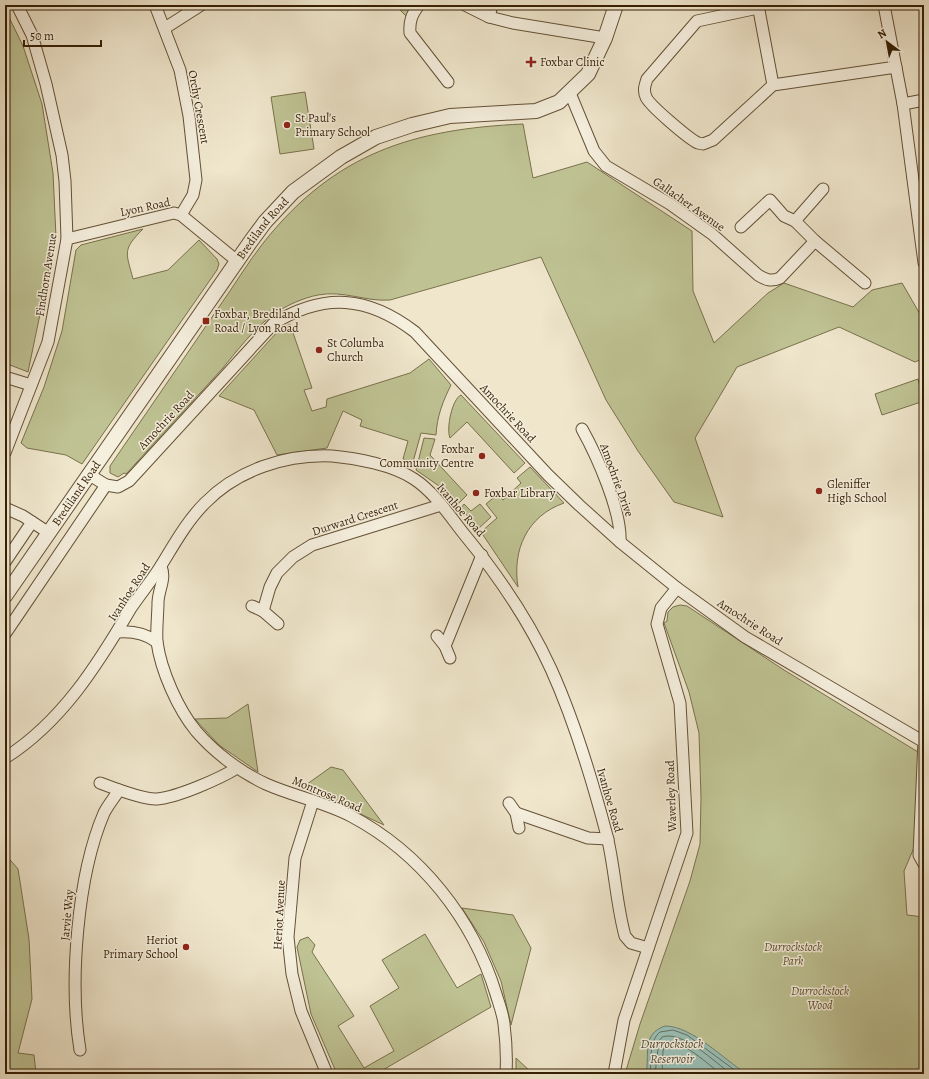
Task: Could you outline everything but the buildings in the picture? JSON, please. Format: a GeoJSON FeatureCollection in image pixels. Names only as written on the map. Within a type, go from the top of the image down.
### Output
{"type":"FeatureCollection","features":[{"type":"Feature","properties":{"kind":"street","name":"Findhorn Avenue"},"geometry":{"type":"LineString","coordinates":[[5,453],[48,342],[67,239],[66,188],[62,155],[46,84],[34,42],[17,5]]}},
{"type":"Feature","properties":{"kind":"street","name":"Orchy Crescent"},"geometry":{"type":"LineString","coordinates":[[155,5],[165,28],[184,88],[196,170],[193,195],[181,214]]}},
{"type":"Feature","properties":{"kind":"street"},"geometry":{"type":"LineString","coordinates":[[165,28],[201,5]]}},
{"type":"Feature","properties":{"kind":"street"},"geometry":{"type":"LineString","coordinates":[[419,5],[409,24],[410,33],[448,82]]}},
{"type":"Feature","properties":{"kind":"street"},"geometry":{"type":"LineString","coordinates":[[465,5],[489,17],[513,23],[605,38]]}},
{"type":"Feature","properties":{"kind":"street"},"geometry":{"type":"LineString","coordinates":[[489,17],[492,5]]}},
{"type":"Feature","properties":{"kind":"street","name":"Brediland Road"},"geometry":{"type":"LineString","coordinates":[[5,596],[236,261],[265,222],[293,192],[341,157],[376,137],[412,125],[450,116],[536,111],[559,102],[588,74],[605,38],[616,5]]}},
{"type":"Feature","properties":{"kind":"street"},"geometry":{"type":"LineString","coordinates":[[884,5],[919,188],[924,263]]}},
{"type":"Feature","properties":{"kind":"street"},"geometry":{"type":"LineString","coordinates":[[773,85],[758,6],[696,21],[647,78],[644,91],[649,103],[694,141],[703,144],[713,140],[773,85],[896,66]]}},
{"type":"Feature","properties":{"kind":"street","name":"Gallacher Avenue"},"geometry":{"type":"LineString","coordinates":[[570,92],[594,151],[606,166],[676,208],[712,234],[761,278],[773,281],[780,278],[814,241]]}},
{"type":"Feature","properties":{"kind":"street"},"geometry":{"type":"LineString","coordinates":[[903,104],[924,100]]}},
{"type":"Feature","properties":{"kind":"street"},"geometry":{"type":"LineString","coordinates":[[795,221],[823,189]]}},
{"type":"Feature","properties":{"kind":"street","name":"Gallacher Avenue"},"geometry":{"type":"LineString","coordinates":[[741,227],[770,200],[784,216],[795,221],[814,241],[865,283]]}},
{"type":"Feature","properties":{"kind":"street","name":"Lyon Road"},"geometry":{"type":"LineString","coordinates":[[67,239],[167,214],[181,214],[236,261]]}},
{"type":"Feature","properties":{"kind":"street","name":"Amochrie Road"},"geometry":{"type":"LineString","coordinates":[[106,485],[118,487],[129,481],[273,324],[292,312],[327,302],[350,302],[376,308],[398,318],[415,332],[548,474],[620,542],[677,588],[745,637],[924,742]]}},
{"type":"Feature","properties":{"kind":"street"},"geometry":{"type":"LineString","coordinates":[[5,377],[31,385]]}},
{"type":"Feature","properties":{"kind":"street","name":"Amochrie Drive"},"geometry":{"type":"LineString","coordinates":[[582,429],[606,480],[621,530],[620,542]]}},
{"type":"Feature","properties":{"kind":"street","name":"Ivanhoe Road"},"geometry":{"type":"LineString","coordinates":[[5,758],[36,735],[68,703],[118,632],[132,606],[161,566],[181,531],[204,503],[222,488],[248,473],[277,462],[317,456],[346,457],[380,464],[413,478],[441,505],[482,555],[514,604],[550,666],[579,738],[608,839],[625,936],[631,943],[648,948]]}},
{"type":"Feature","properties":{"kind":"street"},"geometry":{"type":"LineString","coordinates":[[5,634],[106,485],[88,474]]}},
{"type":"Feature","properties":{"kind":"street","name":"Durward Crescent"},"geometry":{"type":"LineString","coordinates":[[263,611],[270,587],[278,573],[293,557],[312,545],[441,505]]}},
{"type":"Feature","properties":{"kind":"street"},"geometry":{"type":"LineString","coordinates":[[5,508],[49,533]]}},
{"type":"Feature","properties":{"kind":"street","name":"Brediland Road"},"geometry":{"type":"LineString","coordinates":[[5,562],[32,522]]}},
{"type":"Feature","properties":{"kind":"street"},"geometry":{"type":"LineString","coordinates":[[445,646],[482,555]]}},
{"type":"Feature","properties":{"kind":"street","name":"Montrose Road"},"geometry":{"type":"LineString","coordinates":[[161,566],[164,575],[158,593],[157,642],[166,675],[182,711],[197,732],[215,750],[237,768],[265,784],[350,816],[390,840],[425,872],[451,903],[468,929],[490,974],[504,1022],[506,1074]]}},
{"type":"Feature","properties":{"kind":"street","name":"Waverley Road"},"geometry":{"type":"LineString","coordinates":[[614,1074],[624,1020],[687,833],[680,703],[657,624],[661,608],[677,588]]}},
{"type":"Feature","properties":{"kind":"street"},"geometry":{"type":"LineString","coordinates":[[252,606],[263,611],[278,624]]}},
{"type":"Feature","properties":{"kind":"street"},"geometry":{"type":"LineString","coordinates":[[118,632],[135,632],[149,636],[157,642]]}},
{"type":"Feature","properties":{"kind":"street"},"geometry":{"type":"LineString","coordinates":[[437,636],[445,646],[450,658]]}},
{"type":"Feature","properties":{"kind":"street"},"geometry":{"type":"LineString","coordinates":[[924,742],[919,855],[924,864]]}},
{"type":"Feature","properties":{"kind":"street"},"geometry":{"type":"LineString","coordinates":[[100,783],[119,790],[156,799],[193,788],[226,775],[237,768]]}},
{"type":"Feature","properties":{"kind":"street","name":"Jarvie Way"},"geometry":{"type":"LineString","coordinates":[[80,1050],[76,1023],[76,1001],[77,955],[83,882],[102,818],[119,790]]}},
{"type":"Feature","properties":{"kind":"street","name":"Heriot Avenue"},"geometry":{"type":"LineString","coordinates":[[313,801],[295,858],[288,937],[297,998],[327,1074]]}},
{"type":"Feature","properties":{"kind":"street"},"geometry":{"type":"LineString","coordinates":[[510,803],[516,813],[519,828]]}},
{"type":"Feature","properties":{"kind":"street"},"geometry":{"type":"LineString","coordinates":[[516,813],[588,838],[608,839]]}},
{"type":"Feature","properties":{"kind":"green space"},"geometry":{"type":"Polygon","coordinates":[[[395,5],[412,5],[406,16],[395,5]]]}},
{"type":"Feature","properties":{"kind":"green space"},"geometry":{"type":"Polygon","coordinates":[[[5,9],[23,46],[42,104],[53,173],[56,237],[28,372],[5,363],[5,9]]]}},
{"type":"Feature","properties":{"kind":"green space"},"geometry":{"type":"Polygon","coordinates":[[[305,92],[314,149],[280,154],[271,97],[305,92]]]}},
{"type":"Feature","properties":{"kind":"green space"},"geometry":{"type":"Polygon","coordinates":[[[523,124],[533,178],[587,162],[692,231],[693,291],[714,343],[768,293],[784,283],[853,307],[872,290],[902,283],[924,321],[924,358],[915,362],[839,327],[737,367],[695,438],[723,517],[674,502],[638,451],[606,400],[541,257],[390,300],[327,294],[307,298],[290,305],[267,319],[253,332],[222,369],[126,474],[124,473],[118,477],[110,473],[110,466],[258,250],[291,212],[319,187],[348,167],[379,152],[411,140],[446,132],[523,124]]]}},
{"type":"Feature","properties":{"kind":"green space"},"geometry":{"type":"Polygon","coordinates":[[[143,229],[132,242],[128,252],[133,279],[168,270],[199,240],[217,259],[219,264],[217,270],[82,464],[66,455],[27,448],[21,443],[44,387],[62,331],[76,250],[81,245],[143,229]]]}},
{"type":"Feature","properties":{"kind":"green space"},"geometry":{"type":"Polygon","coordinates":[[[290,324],[312,388],[304,390],[312,411],[326,407],[327,399],[410,373],[429,359],[451,385],[441,409],[436,435],[421,433],[413,462],[403,459],[408,441],[360,426],[362,420],[343,411],[327,448],[277,455],[254,410],[219,396],[279,330],[290,324]]]}},
{"type":"Feature","properties":{"kind":"green space"},"geometry":{"type":"Polygon","coordinates":[[[918,379],[924,401],[882,415],[875,394],[918,379]]]}},
{"type":"Feature","properties":{"kind":"green space"},"geometry":{"type":"Polygon","coordinates":[[[461,395],[525,463],[514,473],[467,422],[450,438],[449,421],[455,402],[461,395]]]}},
{"type":"Feature","properties":{"kind":"green space"},"geometry":{"type":"Polygon","coordinates":[[[424,438],[435,439],[430,455],[467,495],[457,505],[439,486],[416,470],[424,438]]]}},
{"type":"Feature","properties":{"kind":"green space"},"geometry":{"type":"Polygon","coordinates":[[[530,467],[564,503],[540,516],[525,536],[517,560],[518,587],[481,532],[497,518],[486,504],[498,494],[503,500],[521,483],[517,478],[530,467]]]}},
{"type":"Feature","properties":{"kind":"green space"},"geometry":{"type":"Polygon","coordinates":[[[464,504],[471,511],[480,504],[491,517],[478,529],[461,508],[464,504]]]}},
{"type":"Feature","properties":{"kind":"green space","name":"Durrockstock Park"},"geometry":{"type":"Polygon","coordinates":[[[680,605],[687,606],[784,670],[918,752],[916,843],[904,871],[907,915],[924,917],[924,1074],[625,1074],[640,1024],[690,881],[700,844],[701,798],[699,733],[689,692],[664,623],[667,621],[668,612],[673,607],[680,605]]]}},
{"type":"Feature","properties":{"kind":"green space"},"geometry":{"type":"Polygon","coordinates":[[[248,704],[258,772],[219,745],[195,719],[227,718],[248,704]]]}},
{"type":"Feature","properties":{"kind":"green space"},"geometry":{"type":"Polygon","coordinates":[[[331,767],[343,770],[384,825],[303,787],[331,767]]]}},
{"type":"Feature","properties":{"kind":"green space"},"geometry":{"type":"Polygon","coordinates":[[[5,854],[18,869],[29,939],[32,999],[18,1053],[34,1055],[36,1073],[39,1074],[13,1074],[5,1063],[5,854]]]}},
{"type":"Feature","properties":{"kind":"green space"},"geometry":{"type":"Polygon","coordinates":[[[462,908],[513,915],[531,948],[511,1025],[501,981],[484,942],[462,908]]]}},
{"type":"Feature","properties":{"kind":"green space"},"geometry":{"type":"Polygon","coordinates":[[[425,934],[457,988],[481,974],[491,1007],[376,1074],[337,1074],[311,1014],[297,947],[300,940],[308,937],[315,945],[312,952],[354,1016],[338,1026],[364,1068],[394,1051],[370,1006],[399,988],[382,960],[425,934]]]}},
{"type":"Feature","properties":{"kind":"green space"},"geometry":{"type":"Polygon","coordinates":[[[516,1058],[533,1074],[516,1074],[516,1058]]]}},
{"type":"Feature","properties":{"kind":"water","name":"Durrockstock Reservoir"},"geometry":{"type":"Polygon","coordinates":[[[665,1026],[675,1027],[686,1031],[707,1044],[747,1074],[646,1074],[649,1040],[652,1034],[665,1026]]]}},
{"type":"Feature","properties":{"kind":"place","name":"Foxbar Clinic"},"geometry":{"type":"Point","coordinates":[531,62]}},
{"type":"Feature","properties":{"kind":"place","name":"St Paul's Primary School"},"geometry":{"type":"Point","coordinates":[287,125]}},
{"type":"Feature","properties":{"kind":"place","name":"Foxbar, Brediland Road / Lyon Road"},"geometry":{"type":"Point","coordinates":[206,321]}},
{"type":"Feature","properties":{"kind":"place","name":"St Columba Church"},"geometry":{"type":"Point","coordinates":[319,350]}},
{"type":"Feature","properties":{"kind":"place","name":"Foxbar Community Centre"},"geometry":{"type":"Point","coordinates":[482,456]}},
{"type":"Feature","properties":{"kind":"place","name":"Gleniffer High School"},"geometry":{"type":"Point","coordinates":[819,491]}},
{"type":"Feature","properties":{"kind":"place","name":"Foxbar Library"},"geometry":{"type":"Point","coordinates":[476,493]}},
{"type":"Feature","properties":{"kind":"place","name":"Heriot Primary School"},"geometry":{"type":"Point","coordinates":[186,947]}},
{"type":"Feature","properties":{"kind":"park label","name":"Durrockstock Wood"},"geometry":{"type":"Point","coordinates":[820,998]}}]}
